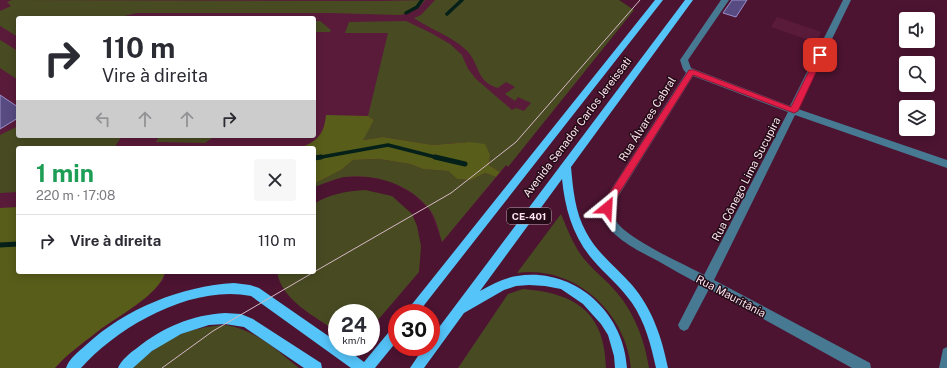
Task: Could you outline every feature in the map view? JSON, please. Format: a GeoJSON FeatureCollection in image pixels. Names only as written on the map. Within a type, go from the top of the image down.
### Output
{"type":"FeatureCollection","features":[{"type":"Feature","properties":{"kind":"main road","name":"Avenida Senador Carlos Jereissati"},"geometry":{"type":"LineString","coordinates":[[418,304],[659,0]]}},
{"type":"Feature","properties":{"kind":"main road","name":"Avenida Senador Carlos Jereissati"},"geometry":{"type":"LineString","coordinates":[[416,368],[689,0]]}},
{"type":"Feature","properties":{"kind":"main road"},"geometry":{"type":"LineString","coordinates":[[566,166],[570,199],[581,234],[592,251],[630,290],[646,316],[656,338],[662,368]]}},
{"type":"Feature","properties":{"kind":"main road"},"geometry":{"type":"LineString","coordinates":[[458,311],[499,286],[523,280],[544,281],[566,286],[588,300],[603,319],[617,340],[621,368]]}},
{"type":"Feature","properties":{"kind":"main road"},"geometry":{"type":"LineString","coordinates":[[72,368],[85,353],[115,330],[146,312],[188,296],[225,288],[251,290],[290,315],[362,368]]}},
{"type":"Feature","properties":{"kind":"main road"},"geometry":{"type":"LineString","coordinates":[[124,368],[139,353],[156,341],[176,330],[202,321],[221,318],[243,320],[316,368]]}},
{"type":"Feature","properties":{"kind":"main road"},"geometry":{"type":"LineString","coordinates":[[367,368],[388,342]]}},
{"type":"Feature","properties":{"kind":"street","name":"Rua Álvares Cabral"},"geometry":{"type":"LineString","coordinates":[[608,214],[609,202],[692,72],[687,69],[684,60],[725,0]]}},
{"type":"Feature","properties":{"kind":"street","name":"Rua Cônego Lima Sucupira"},"geometry":{"type":"LineString","coordinates":[[684,325],[794,111],[847,0]]}},
{"type":"Feature","properties":{"kind":"street"},"geometry":{"type":"LineString","coordinates":[[692,72],[794,111],[947,164]]}},
{"type":"Feature","properties":{"kind":"street","name":"Rua Mauritânia"},"geometry":{"type":"LineString","coordinates":[[608,214],[610,222],[615,229],[628,240],[865,368]]}},
{"type":"Feature","properties":{"kind":"street"},"geometry":{"type":"LineString","coordinates":[[945,368],[947,353]]}},
{"type":"Feature","properties":{"kind":"shaded area"},"geometry":{"type":"Polygon","coordinates":[[[0,0],[485,0],[569,71],[577,68],[584,73],[442,242],[430,210],[413,194],[392,182],[368,177],[343,177],[316,186],[316,146],[16,146],[16,274],[165,274],[164,280],[145,298],[97,332],[62,360],[55,368],[0,368],[0,0]]]}},
{"type":"Feature","properties":{"kind":"shaded area"},"geometry":{"type":"Polygon","coordinates":[[[777,17],[821,32],[817,43],[771,27],[777,17]]]}},
{"type":"Feature","properties":{"kind":"green space"},"geometry":{"type":"Polygon","coordinates":[[[12,0],[425,0],[414,10],[406,14],[399,15],[330,13],[137,13],[124,16],[16,16],[16,36],[0,26],[0,11],[11,6],[7,2],[12,0]]]}},
{"type":"Feature","properties":{"kind":"green space"},"geometry":{"type":"Polygon","coordinates":[[[435,0],[619,0],[634,10],[508,167],[506,165],[500,172],[489,165],[490,155],[469,142],[433,145],[383,137],[362,140],[374,120],[368,116],[388,33],[345,33],[349,22],[406,21],[450,44],[462,55],[468,69],[476,79],[512,110],[516,108],[524,111],[531,103],[518,97],[515,101],[505,94],[515,87],[506,82],[498,88],[486,82],[482,78],[473,58],[463,47],[457,42],[414,18],[421,15],[435,0]]]}},
{"type":"Feature","properties":{"kind":"green space"},"geometry":{"type":"Polygon","coordinates":[[[316,21],[320,21],[331,30],[330,32],[316,32],[316,21]]]}},
{"type":"Feature","properties":{"kind":"green space"},"geometry":{"type":"Polygon","coordinates":[[[0,40],[16,50],[16,79],[0,68],[0,40]]]}},
{"type":"Feature","properties":{"kind":"green space"},"geometry":{"type":"Polygon","coordinates":[[[326,115],[368,116],[374,120],[363,140],[383,137],[433,145],[469,142],[485,144],[490,155],[489,165],[500,172],[496,177],[485,173],[471,180],[457,179],[448,171],[423,169],[410,164],[379,159],[353,160],[341,170],[316,183],[316,146],[304,146],[311,143],[319,136],[325,122],[326,115]]]}},
{"type":"Feature","properties":{"kind":"green space"},"geometry":{"type":"Polygon","coordinates":[[[16,127],[16,138],[121,138],[115,146],[16,146],[16,192],[0,193],[0,135],[16,127]]]}},
{"type":"Feature","properties":{"kind":"green space"},"geometry":{"type":"Polygon","coordinates":[[[158,138],[212,138],[205,143],[156,142],[158,138]]]}},
{"type":"Feature","properties":{"kind":"green space"},"geometry":{"type":"Polygon","coordinates":[[[379,159],[410,164],[423,169],[448,171],[457,179],[471,180],[485,173],[496,177],[442,242],[436,221],[430,210],[413,193],[391,182],[356,176],[340,178],[316,186],[316,183],[341,170],[353,160],[379,159]]]}},
{"type":"Feature","properties":{"kind":"green space"},"geometry":{"type":"Polygon","coordinates":[[[365,190],[392,196],[412,214],[417,226],[421,246],[419,272],[392,304],[388,304],[388,308],[380,318],[380,304],[328,304],[328,326],[292,300],[280,282],[278,274],[316,274],[316,203],[338,194],[365,190]]]}},
{"type":"Feature","properties":{"kind":"green space"},"geometry":{"type":"Polygon","coordinates":[[[16,207],[16,274],[164,274],[155,289],[146,297],[105,326],[65,358],[55,368],[0,368],[0,208],[16,207]]]}},
{"type":"Feature","properties":{"kind":"green space"},"geometry":{"type":"Polygon","coordinates":[[[561,214],[572,240],[581,255],[617,293],[630,312],[640,333],[649,368],[631,368],[627,348],[619,328],[608,311],[594,296],[577,285],[558,277],[538,272],[517,273],[561,214]]]}},
{"type":"Feature","properties":{"kind":"green space"},"geometry":{"type":"Polygon","coordinates":[[[523,289],[558,295],[572,301],[584,309],[593,319],[600,333],[604,349],[606,368],[458,368],[508,294],[523,289]]]}},
{"type":"Feature","properties":{"kind":"green space"},"geometry":{"type":"Polygon","coordinates":[[[227,325],[257,336],[299,368],[133,368],[154,350],[176,337],[199,329],[227,325]]]}},
{"type":"Feature","properties":{"kind":"building"},"geometry":{"type":"Polygon","coordinates":[[[732,0],[747,0],[736,17],[723,13],[732,0]]]}},
{"type":"Feature","properties":{"kind":"building"},"geometry":{"type":"Polygon","coordinates":[[[0,95],[16,106],[16,119],[0,129],[0,95]]]}},
{"type":"Feature","properties":{"kind":"waterway"},"geometry":{"type":"LineString","coordinates":[[406,13],[417,7],[422,0]]}},
{"type":"Feature","properties":{"kind":"waterway"},"geometry":{"type":"LineString","coordinates":[[447,14],[462,0]]}},
{"type":"Feature","properties":{"kind":"waterway"},"geometry":{"type":"LineString","coordinates":[[316,158],[388,145],[436,157]]}},
{"type":"Feature","properties":{"kind":"waterway"},"geometry":{"type":"LineString","coordinates":[[316,158],[321,157]]}},
{"type":"Feature","properties":{"kind":"waterway"},"geometry":{"type":"LineString","coordinates":[[436,157],[465,164]]}},
{"type":"Feature","properties":{"kind":"waterway"},"geometry":{"type":"LineString","coordinates":[[0,245],[16,244]]}},
{"type":"Feature","properties":{"kind":"tram line"},"geometry":{"type":"LineString","coordinates":[[316,271],[451,193],[516,142],[640,0]]}},
{"type":"Feature","properties":{"kind":"tram line"},"geometry":{"type":"LineString","coordinates":[[162,368],[213,331],[311,274]]}},
{"type":"Feature","properties":{"kind":"route"},"geometry":{"type":"LineString","coordinates":[[607,208],[609,202],[692,72],[794,111],[820,55]]}}]}
